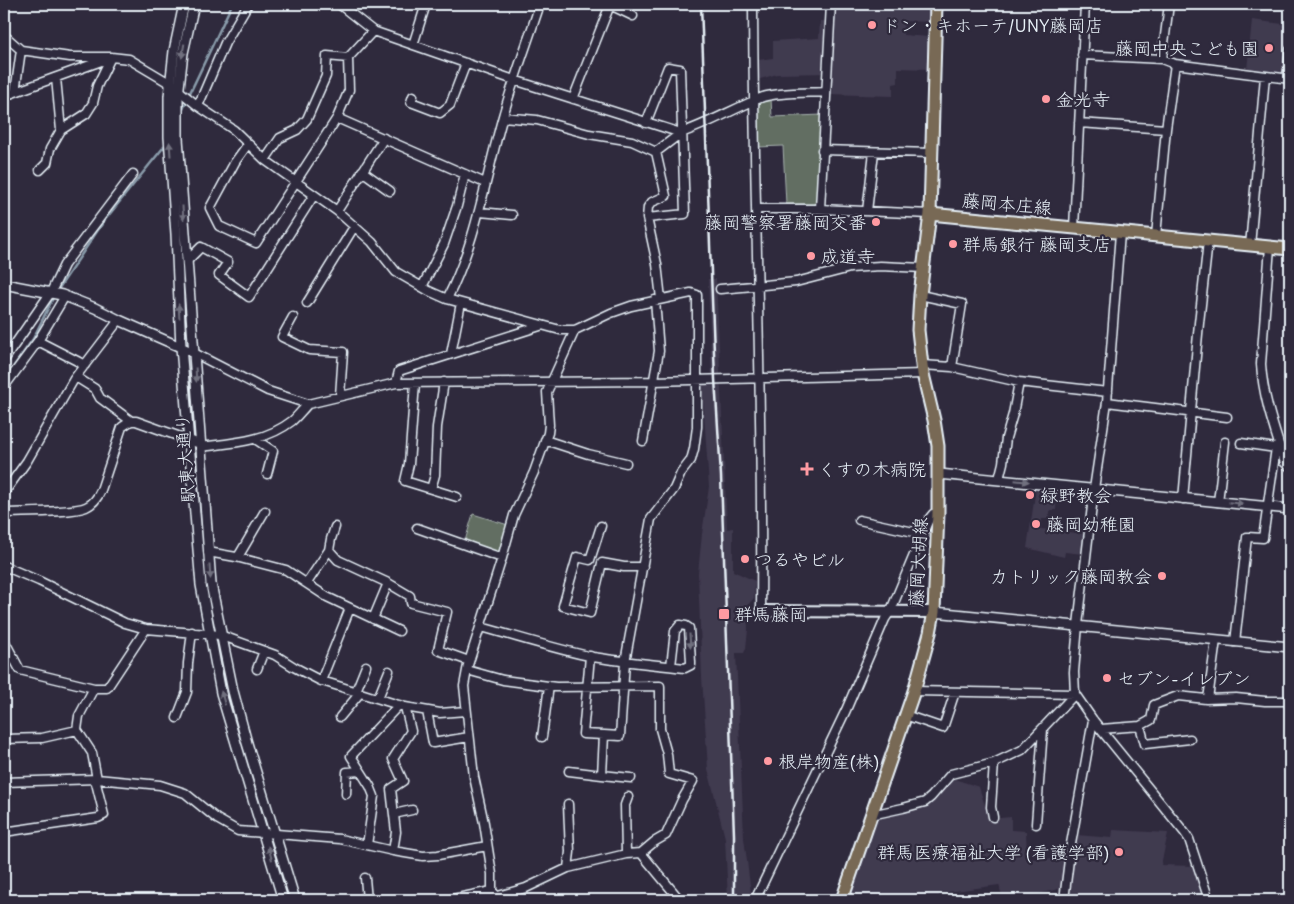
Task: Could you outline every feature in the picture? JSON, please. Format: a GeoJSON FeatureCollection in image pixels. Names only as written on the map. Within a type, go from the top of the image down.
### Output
{"type":"FeatureCollection","features":[{"type":"Feature","properties":{"kind":"main road"},"geometry":{"type":"LineString","coordinates":[[930,214],[936,4]]}},
{"type":"Feature","properties":{"kind":"main road","name":"藤岡本庄線"},"geometry":{"type":"LineString","coordinates":[[930,214],[1290,250]]}},
{"type":"Feature","properties":{"kind":"main road","name":"藤岡大胡線"},"geometry":{"type":"LineString","coordinates":[[842,900],[914,690],[930,634],[934,612],[939,474],[935,426],[922,370],[918,330],[920,294],[930,214]]}},
{"type":"Feature","properties":{"kind":"main road"},"geometry":{"type":"LineString","coordinates":[[761,611],[891,610],[934,612]]}},
{"type":"Feature","properties":{"kind":"street","name":"駅東大通り"},"geometry":{"type":"LineString","coordinates":[[184,4],[174,51],[169,96],[169,137],[181,347],[201,584],[221,693],[283,900]]}},
{"type":"Feature","properties":{"kind":"street","name":"駅東大通り"},"geometry":{"type":"LineString","coordinates":[[194,4],[183,53],[179,91],[178,138],[210,584],[220,635],[247,743],[295,900]]}},
{"type":"Feature","properties":{"kind":"street"},"geometry":{"type":"LineString","coordinates":[[198,106],[225,43],[248,4]]}},
{"type":"Feature","properties":{"kind":"street"},"geometry":{"type":"LineString","coordinates":[[339,4],[373,31],[514,80],[681,133]]}},
{"type":"Feature","properties":{"kind":"street"},"geometry":{"type":"LineString","coordinates":[[413,44],[426,4]]}},
{"type":"Feature","properties":{"kind":"street"},"geometry":{"type":"LineString","coordinates":[[448,299],[470,244],[480,212],[485,183],[503,117],[540,4]]}},
{"type":"Feature","properties":{"kind":"street"},"geometry":{"type":"LineString","coordinates":[[753,4],[753,102],[762,498],[761,611]]}},
{"type":"Feature","properties":{"kind":"street"},"geometry":{"type":"LineString","coordinates":[[820,209],[831,4]]}},
{"type":"Feature","properties":{"kind":"street"},"geometry":{"type":"LineString","coordinates":[[1074,228],[1085,4]]}},
{"type":"Feature","properties":{"kind":"street"},"geometry":{"type":"LineString","coordinates":[[1162,58],[1169,4]]}},
{"type":"Feature","properties":{"kind":"street"},"geometry":{"type":"LineString","coordinates":[[573,99],[610,5],[633,16]]}},
{"type":"Feature","properties":{"kind":"street"},"geometry":{"type":"LineString","coordinates":[[248,144],[235,162],[210,208],[219,226],[256,243],[337,118],[349,90],[348,58],[373,31]]}},
{"type":"Feature","properties":{"kind":"street"},"geometry":{"type":"LineString","coordinates":[[4,35],[21,50],[70,57],[129,59],[171,84],[198,106],[234,130],[265,160],[337,211],[372,242],[396,272],[448,299],[560,330],[575,330],[611,313],[658,299],[690,294],[697,295],[697,427],[691,460],[681,474],[674,489],[651,519],[625,662],[620,736],[583,734],[590,656]]}},
{"type":"Feature","properties":{"kind":"street"},"geometry":{"type":"LineString","coordinates":[[15,92],[21,50]]}},
{"type":"Feature","properties":{"kind":"street"},"geometry":{"type":"LineString","coordinates":[[1082,55],[1162,58],[1175,64],[1289,79],[1290,50]]}},
{"type":"Feature","properties":{"kind":"street"},"geometry":{"type":"LineString","coordinates":[[265,160],[280,138],[297,130],[307,119],[326,76],[327,56],[348,58]]}},
{"type":"Feature","properties":{"kind":"street"},"geometry":{"type":"LineString","coordinates":[[4,96],[111,57]]}},
{"type":"Feature","properties":{"kind":"street"},"geometry":{"type":"LineString","coordinates":[[40,170],[47,163],[50,149],[61,130],[86,114],[93,103],[97,86],[111,57]]}},
{"type":"Feature","properties":{"kind":"street"},"geometry":{"type":"LineString","coordinates":[[413,96],[411,102],[440,113],[450,105],[466,63]]}},
{"type":"Feature","properties":{"kind":"street"},"geometry":{"type":"LineString","coordinates":[[1156,236],[1166,128],[1175,64]]}},
{"type":"Feature","properties":{"kind":"street"},"geometry":{"type":"LineString","coordinates":[[646,123],[668,67],[680,69],[685,214],[647,218]]}},
{"type":"Feature","properties":{"kind":"street"},"geometry":{"type":"LineString","coordinates":[[1250,246],[1265,76]]}},
{"type":"Feature","properties":{"kind":"street"},"geometry":{"type":"LineString","coordinates":[[56,78],[61,130]]}},
{"type":"Feature","properties":{"kind":"street"},"geometry":{"type":"LineString","coordinates":[[656,152],[681,133],[705,125],[727,112],[765,97],[826,92]]}},
{"type":"Feature","properties":{"kind":"street"},"geometry":{"type":"LineString","coordinates":[[503,117],[537,120],[589,134],[632,141],[656,152]]}},
{"type":"Feature","properties":{"kind":"street"},"geometry":{"type":"LineString","coordinates":[[337,118],[485,183]]}},
{"type":"Feature","properties":{"kind":"street"},"geometry":{"type":"LineString","coordinates":[[1079,123],[1166,128]]}},
{"type":"Feature","properties":{"kind":"street"},"geometry":{"type":"LineString","coordinates":[[337,211],[384,138]]}},
{"type":"Feature","properties":{"kind":"street"},"geometry":{"type":"LineString","coordinates":[[822,150],[932,153]]}},
{"type":"Feature","properties":{"kind":"street"},"geometry":{"type":"LineString","coordinates":[[643,441],[659,351],[657,264],[647,218],[648,207],[652,202],[666,196],[656,152]]}},
{"type":"Feature","properties":{"kind":"street"},"geometry":{"type":"LineString","coordinates":[[867,211],[874,152]]}},
{"type":"Feature","properties":{"kind":"street"},"geometry":{"type":"LineString","coordinates":[[362,171],[390,191]]}},
{"type":"Feature","properties":{"kind":"street"},"geometry":{"type":"LineString","coordinates":[[4,360],[51,292],[64,265],[133,174]]}},
{"type":"Feature","properties":{"kind":"street"},"geometry":{"type":"LineString","coordinates":[[422,287],[444,244],[457,206],[465,174]]}},
{"type":"Feature","properties":{"kind":"street"},"geometry":{"type":"LineString","coordinates":[[187,261],[201,247],[228,262],[219,276],[249,298],[314,195]]}},
{"type":"Feature","properties":{"kind":"street"},"geometry":{"type":"LineString","coordinates":[[756,208],[930,214]]}},
{"type":"Feature","properties":{"kind":"street"},"geometry":{"type":"LineString","coordinates":[[480,212],[512,215]]}},
{"type":"Feature","properties":{"kind":"street"},"geometry":{"type":"LineString","coordinates":[[307,303],[354,227]]}},
{"type":"Feature","properties":{"kind":"street"},"geometry":{"type":"LineString","coordinates":[[1120,233],[1107,402],[1094,489],[1078,625],[1074,672],[1076,694],[1093,720],[1189,839],[1209,900]]}},
{"type":"Feature","properties":{"kind":"street"},"geometry":{"type":"LineString","coordinates":[[1183,499],[1208,242]]}},
{"type":"Feature","properties":{"kind":"street"},"geometry":{"type":"LineString","coordinates":[[1270,248],[1261,364],[1262,380],[1278,447],[1285,463],[1290,467]]}},
{"type":"Feature","properties":{"kind":"street"},"geometry":{"type":"LineString","coordinates":[[720,289],[796,282],[850,268],[880,266],[924,268]]}},
{"type":"Feature","properties":{"kind":"street"},"geometry":{"type":"LineString","coordinates":[[4,284],[51,292],[95,308],[194,353],[268,391],[308,404],[396,383],[759,379],[922,370],[952,366],[1019,382],[1108,392]]}},
{"type":"Feature","properties":{"kind":"street"},"geometry":{"type":"LineString","coordinates":[[920,294],[962,304],[952,366]]}},
{"type":"Feature","properties":{"kind":"street"},"geometry":{"type":"LineString","coordinates":[[4,387],[38,341],[64,296]]}},
{"type":"Feature","properties":{"kind":"street"},"geometry":{"type":"LineString","coordinates":[[451,354],[461,303]]}},
{"type":"Feature","properties":{"kind":"street"},"geometry":{"type":"LineString","coordinates":[[293,317],[282,337],[309,350],[343,352],[340,396]]}},
{"type":"Feature","properties":{"kind":"street"},"geometry":{"type":"LineString","coordinates":[[4,494],[27,461],[76,377],[119,320]]}},
{"type":"Feature","properties":{"kind":"street"},"geometry":{"type":"LineString","coordinates":[[396,383],[399,371],[541,325]]}},
{"type":"Feature","properties":{"kind":"street"},"geometry":{"type":"LineString","coordinates":[[497,896],[474,777],[464,686],[469,661],[514,515],[534,472],[545,440],[549,425],[547,392],[575,330]]}},
{"type":"Feature","properties":{"kind":"street"},"geometry":{"type":"LineString","coordinates":[[38,341],[85,365]]}},
{"type":"Feature","properties":{"kind":"street"},"geometry":{"type":"LineString","coordinates":[[76,377],[95,389],[100,398],[131,421]]}},
{"type":"Feature","properties":{"kind":"street"},"geometry":{"type":"LineString","coordinates":[[415,382],[409,464],[405,481],[457,498]]}},
{"type":"Feature","properties":{"kind":"street"},"geometry":{"type":"LineString","coordinates":[[431,489],[435,475],[437,426],[444,382]]}},
{"type":"Feature","properties":{"kind":"street"},"geometry":{"type":"LineString","coordinates":[[999,479],[1019,382]]}},
{"type":"Feature","properties":{"kind":"street"},"geometry":{"type":"LineString","coordinates":[[1107,402],[1227,417]]}},
{"type":"Feature","properties":{"kind":"street"},"geometry":{"type":"LineString","coordinates":[[4,513],[69,510],[86,507],[97,499],[102,490],[122,426],[131,421],[136,421],[200,445],[246,442],[266,436],[292,421],[308,404]]}},
{"type":"Feature","properties":{"kind":"street"},"geometry":{"type":"LineString","coordinates":[[255,439],[273,451],[267,474]]}},
{"type":"Feature","properties":{"kind":"street"},"geometry":{"type":"LineString","coordinates":[[545,440],[588,454],[626,463]]}},
{"type":"Feature","properties":{"kind":"street"},"geometry":{"type":"LineString","coordinates":[[1218,502],[1225,442]]}},
{"type":"Feature","properties":{"kind":"street"},"geometry":{"type":"LineString","coordinates":[[1241,443],[1278,447]]}},
{"type":"Feature","properties":{"kind":"street"},"geometry":{"type":"LineString","coordinates":[[1235,642],[1246,537],[1263,538],[1266,506],[1278,447]]}},
{"type":"Feature","properties":{"kind":"street"},"geometry":{"type":"LineString","coordinates":[[939,474],[1290,509]]}},
{"type":"Feature","properties":{"kind":"street"},"geometry":{"type":"LineString","coordinates":[[238,558],[265,511]]}},
{"type":"Feature","properties":{"kind":"street"},"geometry":{"type":"LineString","coordinates":[[755,900],[846,710],[929,519],[933,514],[938,513]]}},
{"type":"Feature","properties":{"kind":"street"},"geometry":{"type":"LineString","coordinates":[[859,520],[923,534]]}},
{"type":"Feature","properties":{"kind":"street"},"geometry":{"type":"LineString","coordinates":[[590,560],[601,526]]}},
{"type":"Feature","properties":{"kind":"street"},"geometry":{"type":"LineString","coordinates":[[307,583],[329,550],[335,527]]}},
{"type":"Feature","properties":{"kind":"street"},"geometry":{"type":"LineString","coordinates":[[417,528],[502,558]]}},
{"type":"Feature","properties":{"kind":"street"},"geometry":{"type":"LineString","coordinates":[[329,550],[338,560],[388,583],[410,596],[411,603],[447,612],[438,650],[469,661]]}},
{"type":"Feature","properties":{"kind":"street"},"geometry":{"type":"LineString","coordinates":[[208,552],[286,570],[327,597],[398,630]]}},
{"type":"Feature","properties":{"kind":"street"},"geometry":{"type":"LineString","coordinates":[[602,563],[590,613],[563,606],[577,557],[624,567],[643,567]]}},
{"type":"Feature","properties":{"kind":"street"},"geometry":{"type":"LineString","coordinates":[[4,566],[125,623],[146,629],[220,635],[275,655],[294,668],[321,681],[428,712],[466,711]]}},
{"type":"Feature","properties":{"kind":"street"},"geometry":{"type":"LineString","coordinates":[[373,619],[388,583]]}},
{"type":"Feature","properties":{"kind":"street"},"geometry":{"type":"LineString","coordinates":[[321,681],[350,608]]}},
{"type":"Feature","properties":{"kind":"street"},"geometry":{"type":"LineString","coordinates":[[934,612],[1290,647]]}},
{"type":"Feature","properties":{"kind":"street"},"geometry":{"type":"LineString","coordinates":[[481,626],[562,650],[590,656],[625,662],[685,668],[691,665],[689,628],[686,626],[680,625],[675,631],[671,666]]}},
{"type":"Feature","properties":{"kind":"street"},"geometry":{"type":"LineString","coordinates":[[4,640],[20,670],[94,688],[107,688],[146,629]]}},
{"type":"Feature","properties":{"kind":"street"},"geometry":{"type":"LineString","coordinates":[[177,718],[187,692],[192,632]]}},
{"type":"Feature","properties":{"kind":"street"},"geometry":{"type":"LineString","coordinates":[[1208,699],[1216,640]]}},
{"type":"Feature","properties":{"kind":"street"},"geometry":{"type":"LineString","coordinates":[[257,669],[264,651]]}},
{"type":"Feature","properties":{"kind":"street"},"geometry":{"type":"LineString","coordinates":[[340,717],[358,692],[366,666]]}},
{"type":"Feature","properties":{"kind":"street"},"geometry":{"type":"LineString","coordinates":[[448,900],[497,896],[526,888],[568,868],[626,854],[641,853],[666,835],[682,800],[693,782],[669,774],[667,754],[660,729],[660,686],[549,686],[503,680],[467,670]]}},
{"type":"Feature","properties":{"kind":"street"},"geometry":{"type":"LineString","coordinates":[[378,698],[389,671]]}},
{"type":"Feature","properties":{"kind":"street"},"geometry":{"type":"LineString","coordinates":[[542,737],[549,686]]}},
{"type":"Feature","properties":{"kind":"street"},"geometry":{"type":"LineString","coordinates":[[4,832],[98,818],[104,815],[92,753],[77,730],[79,716],[94,688]]}},
{"type":"Feature","properties":{"kind":"street"},"geometry":{"type":"LineString","coordinates":[[914,690],[1076,694]]}},
{"type":"Feature","properties":{"kind":"street"},"geometry":{"type":"LineString","coordinates":[[905,714],[943,728],[955,692]]}},
{"type":"Feature","properties":{"kind":"street"},"geometry":{"type":"LineString","coordinates":[[871,816],[925,802],[951,774],[994,763],[1022,750],[1076,694]]}},
{"type":"Feature","properties":{"kind":"street"},"geometry":{"type":"LineString","coordinates":[[1101,729],[1140,726],[1151,720],[1154,705],[1178,696],[1208,699],[1236,698],[1290,701]]}},
{"type":"Feature","properties":{"kind":"street"},"geometry":{"type":"LineString","coordinates":[[368,845],[374,796],[351,756],[402,706]]}},
{"type":"Feature","properties":{"kind":"street"},"geometry":{"type":"LineString","coordinates":[[393,851],[396,832],[391,789],[403,781],[393,759],[411,730],[402,706]]}},
{"type":"Feature","properties":{"kind":"street"},"geometry":{"type":"LineString","coordinates":[[428,712],[433,742],[469,737]]}},
{"type":"Feature","properties":{"kind":"street"},"geometry":{"type":"LineString","coordinates":[[1064,900],[1071,844],[1093,720]]}},
{"type":"Feature","properties":{"kind":"street"},"geometry":{"type":"LineString","coordinates":[[1140,726],[1145,744],[1190,739]]}},
{"type":"Feature","properties":{"kind":"street"},"geometry":{"type":"LineString","coordinates":[[1036,824],[1043,729]]}},
{"type":"Feature","properties":{"kind":"street"},"geometry":{"type":"LineString","coordinates":[[4,739],[42,738],[77,730]]}},
{"type":"Feature","properties":{"kind":"street"},"geometry":{"type":"LineString","coordinates":[[602,775],[604,735]]}},
{"type":"Feature","properties":{"kind":"street"},"geometry":{"type":"LineString","coordinates":[[993,817],[991,807],[994,763]]}},
{"type":"Feature","properties":{"kind":"street"},"geometry":{"type":"LineString","coordinates":[[346,794],[347,772],[360,771]]}},
{"type":"Feature","properties":{"kind":"street"},"geometry":{"type":"LineString","coordinates":[[569,771],[631,778]]}},
{"type":"Feature","properties":{"kind":"street"},"geometry":{"type":"LineString","coordinates":[[4,782],[96,779],[160,785],[185,793],[217,819],[238,831],[340,839],[423,856],[487,846]]}},
{"type":"Feature","properties":{"kind":"street"},"geometry":{"type":"LineString","coordinates":[[626,854],[624,806],[628,797]]}},
{"type":"Feature","properties":{"kind":"street"},"geometry":{"type":"LineString","coordinates":[[568,804],[570,852],[568,868]]}},
{"type":"Feature","properties":{"kind":"street"},"geometry":{"type":"LineString","coordinates":[[394,814],[412,810]]}},
{"type":"Feature","properties":{"kind":"street"},"geometry":{"type":"LineString","coordinates":[[641,853],[680,900]]}},
{"type":"Feature","properties":{"kind":"street"},"geometry":{"type":"LineString","coordinates":[[365,878],[367,900]]}},
{"type":"Feature","properties":{"kind":"shaded area"},"geometry":{"type":"Polygon","coordinates":[[[834,4],[930,4],[930,22],[904,21],[903,35],[929,37],[929,69],[898,68],[898,83],[893,84],[893,96],[828,94],[829,73],[777,74],[757,80],[758,60],[773,58],[773,41],[819,38],[820,21],[833,21],[834,4]]]}},
{"type":"Feature","properties":{"kind":"shaded area","name":"藤岡中央こども園"},"geometry":{"type":"Polygon","coordinates":[[[1252,20],[1290,25],[1285,75],[1247,70],[1252,20]]]}},
{"type":"Feature","properties":{"kind":"shaded area"},"geometry":{"type":"Polygon","coordinates":[[[708,279],[716,279],[727,529],[733,528],[733,571],[755,581],[754,598],[747,606],[748,630],[746,648],[744,653],[736,653],[744,838],[751,893],[741,893],[742,900],[728,900],[725,838],[708,769],[702,677],[698,573],[709,487],[702,383],[712,382],[708,279]]]}},
{"type":"Feature","properties":{"kind":"shaded area","name":"藤岡幼稚園"},"geometry":{"type":"Polygon","coordinates":[[[1036,488],[1057,490],[1056,510],[1050,510],[1048,519],[1042,519],[1041,529],[1085,534],[1083,554],[1065,552],[1064,557],[1027,548],[1036,488]]]}},
{"type":"Feature","properties":{"kind":"shaded area"},"geometry":{"type":"Polygon","coordinates":[[[1290,760],[1290,871],[1282,761],[1290,760]]]}},
{"type":"Feature","properties":{"kind":"shaded area"},"geometry":{"type":"Polygon","coordinates":[[[951,778],[979,787],[989,819],[1011,817],[1011,830],[1026,831],[1027,859],[1066,858],[1062,888],[1015,900],[1003,900],[999,885],[940,893],[938,900],[847,900],[873,817],[929,803],[951,778]]]}},
{"type":"Feature","properties":{"kind":"shaded area","name":"群馬医療福祉大学 (看護学部)"},"geometry":{"type":"Polygon","coordinates":[[[1113,830],[1168,833],[1161,865],[1193,866],[1203,900],[1068,900],[1077,835],[1112,838],[1113,830]]]}},
{"type":"Feature","properties":{"kind":"green space"},"geometry":{"type":"Polygon","coordinates":[[[771,99],[772,117],[822,115],[818,204],[786,204],[783,146],[758,147],[757,104],[771,99]]]}},
{"type":"Feature","properties":{"kind":"green space"},"geometry":{"type":"Polygon","coordinates":[[[473,514],[508,525],[501,551],[498,553],[465,541],[473,514]]]}},
{"type":"Feature","properties":{"kind":"waterway"},"geometry":{"type":"LineString","coordinates":[[189,95],[232,4]]}},
{"type":"Feature","properties":{"kind":"waterway"},"geometry":{"type":"LineString","coordinates":[[181,114],[187,100]]}},
{"type":"Feature","properties":{"kind":"waterway"},"geometry":{"type":"LineString","coordinates":[[57,291],[104,221],[167,143]]}},
{"type":"Feature","properties":{"kind":"waterway"},"geometry":{"type":"LineString","coordinates":[[4,380],[33,339],[54,296]]}},
{"type":"Feature","properties":{"kind":"railway"},"geometry":{"type":"LineString","coordinates":[[701,4],[715,379],[721,476],[734,835],[734,900]]}},
{"type":"Feature","properties":{"kind":"place","name":"ドン・キホーテ/UNY藤岡店"},"geometry":{"type":"Point","coordinates":[872,25]}},
{"type":"Feature","properties":{"kind":"place","name":"藤岡中央こども園"},"geometry":{"type":"Point","coordinates":[1269,48]}},
{"type":"Feature","properties":{"kind":"place","name":"金光寺"},"geometry":{"type":"Point","coordinates":[1046,99]}},
{"type":"Feature","properties":{"kind":"place","name":"藤岡警察署藤岡交番"},"geometry":{"type":"Point","coordinates":[876,222]}},
{"type":"Feature","properties":{"kind":"place","name":"群馬銀行 藤岡支店"},"geometry":{"type":"Point","coordinates":[953,244]}},
{"type":"Feature","properties":{"kind":"place","name":"成道寺"},"geometry":{"type":"Point","coordinates":[811,256]}},
{"type":"Feature","properties":{"kind":"place","name":"くすの木病院"},"geometry":{"type":"Point","coordinates":[807,469]}},
{"type":"Feature","properties":{"kind":"place","name":"緑野教会"},"geometry":{"type":"Point","coordinates":[1030,495]}},
{"type":"Feature","properties":{"kind":"place","name":"藤岡幼稚園"},"geometry":{"type":"Point","coordinates":[1036,524]}},
{"type":"Feature","properties":{"kind":"place","name":"つるやビル"},"geometry":{"type":"Point","coordinates":[745,559]}},
{"type":"Feature","properties":{"kind":"place","name":"カトリック藤岡教会"},"geometry":{"type":"Point","coordinates":[1162,576]}},
{"type":"Feature","properties":{"kind":"place","name":"群馬藤岡"},"geometry":{"type":"Point","coordinates":[724,614]}},
{"type":"Feature","properties":{"kind":"place","name":"セブン-イレブン"},"geometry":{"type":"Point","coordinates":[1107,678]}},
{"type":"Feature","properties":{"kind":"place","name":"根岸物産(株)"},"geometry":{"type":"Point","coordinates":[768,761]}},
{"type":"Feature","properties":{"kind":"place","name":"群馬医療福祉大学 (看護学部)"},"geometry":{"type":"Point","coordinates":[1119,852]}}]}
